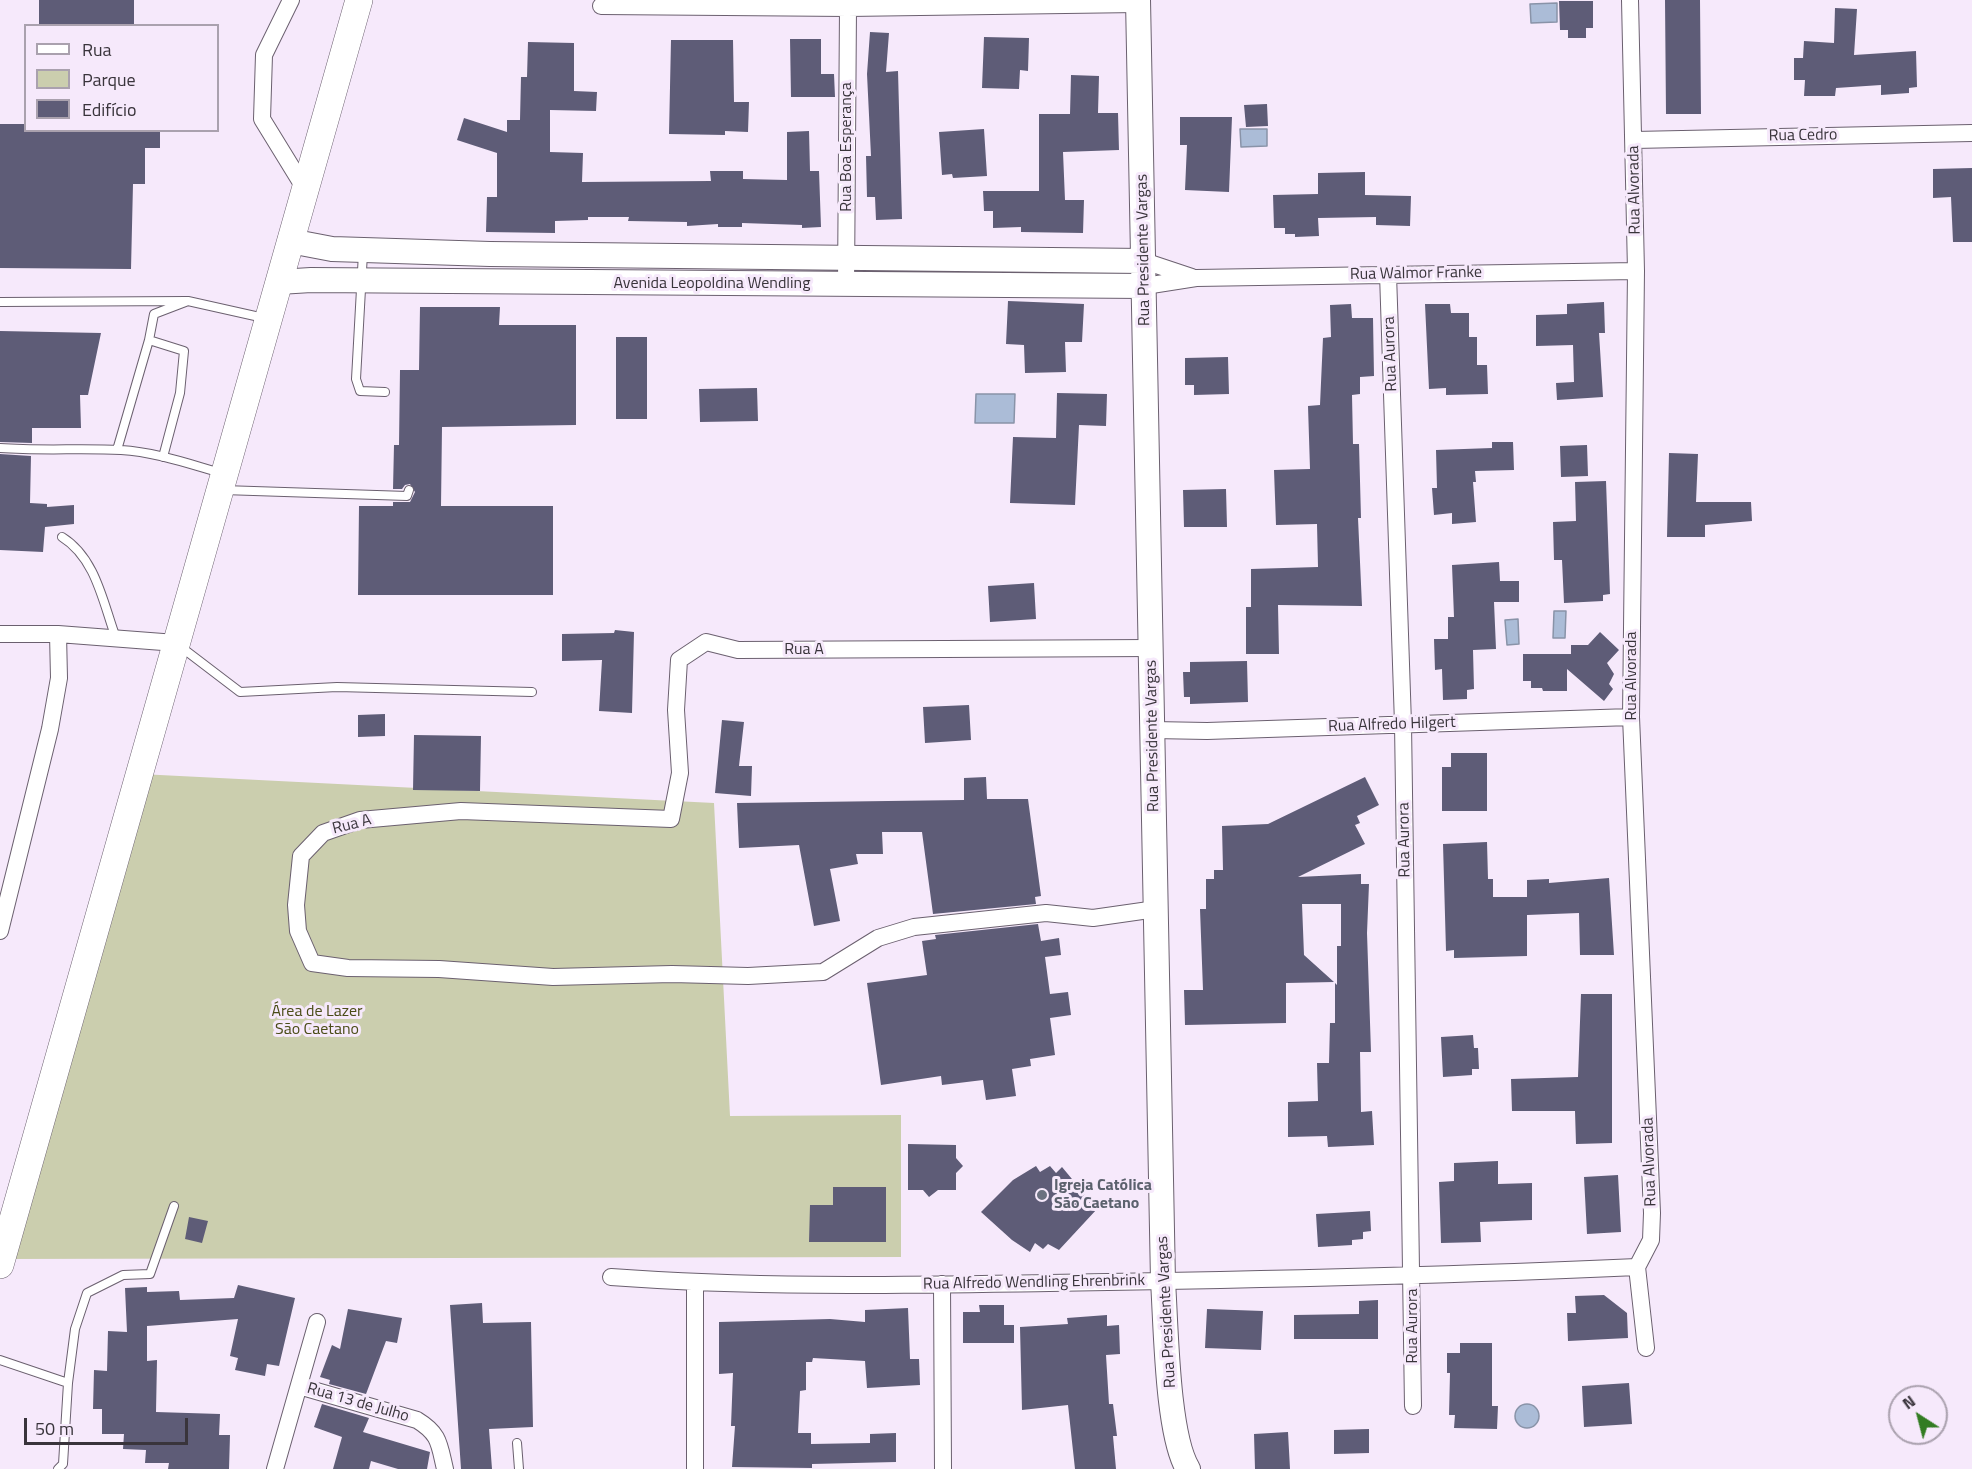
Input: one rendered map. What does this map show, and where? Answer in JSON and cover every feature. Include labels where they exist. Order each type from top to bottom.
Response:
[{"type":"main road","points":[[0,1265],[359,0]]},
{"type":"street","points":[[290,0],[264,55],[262,119],[305,189]]},
{"type":"street","name":"Rua Alvorada","points":[[1630,0],[1636,271],[1631,717],[1652,1214],[1651,1240],[1637,1267]]},
{"type":"street","points":[[601,6],[848,8],[1138,2]]},
{"type":"street","name":"Rua Presidente Vargas","points":[[1138,2],[1163,1281],[1174,1421],[1180,1457],[1188,1469]]},
{"type":"street","name":"Rua Boa Esperança","points":[[846,285],[848,8]]},
{"type":"street","name":"Rua Cedro","points":[[1634,140],[1972,133]]},
{"type":"street","name":"Avenida Leopoldina Wendling","points":[[290,241],[332,249],[363,250],[846,259],[1144,261]]},
{"type":"street","name":"Rua Walmor Franke","points":[[1144,261],[1196,278]]},
{"type":"street","name":"Rua Walmor Franke","points":[[1145,286],[1196,278],[1636,271]]},
{"type":"street","name":"Rua Aurora","points":[[1388,274],[1403,724],[1413,1277],[1413,1406]]},
{"type":"street","name":"Avenida Leopoldina Wendling","points":[[279,282],[1145,286]]},
{"type":"street","points":[[0,634],[58,634],[176,643]]},
{"type":"street","points":[[0,931],[50,729],[59,678],[58,634]]},
{"type":"street","name":"Rua A","points":[[1151,648],[738,650],[706,642],[679,660],[676,710],[680,772],[671,819],[461,811],[360,820],[322,833],[301,856],[296,905],[298,931],[312,963],[348,968],[439,969],[553,977],[672,974],[748,976],[823,972],[879,938],[914,927],[1046,913],[1093,918],[1156,909]]},
{"type":"street","name":"Rua Alfredo Hilgert","points":[[1153,730],[1207,731],[1631,717]]},
{"type":"street","points":[[1637,1267],[1646,1348]]},
{"type":"street","name":"Rua Alfredo Wendling Ehrenbrink","points":[[611,1278],[695,1284],[942,1284],[1413,1277],[1637,1267]]},
{"type":"street","points":[[695,1284],[695,1469]]},
{"type":"street","points":[[942,1284],[943,1469]]},
{"type":"street","points":[[275,1469],[317,1322]]},
{"type":"street","name":"Rua 13 de Julho","points":[[299,1386],[417,1420],[430,1428],[439,1440],[445,1469]]},
{"type":"lane","points":[[363,250],[356,379],[360,391],[385,392]]},
{"type":"lane","points":[[117,450],[149,340],[154,314],[188,301]]},
{"type":"lane","points":[[0,302],[188,301],[268,319]]},
{"type":"lane","points":[[149,340],[184,351],[180,393],[163,457]]},
{"type":"lane","points":[[0,448],[43,452],[117,450],[163,457],[222,482],[407,496],[409,490]]},
{"type":"lane","points":[[62,537],[71,543],[97,579],[116,639]]},
{"type":"lane","points":[[176,643],[240,692],[337,687],[532,692]]},
{"type":"lane","points":[[58,1469],[63,1464],[68,1383],[75,1329],[87,1293],[123,1275],[150,1274],[174,1206]]},
{"type":"lane","points":[[0,1360],[68,1383]]},
{"type":"lane","points":[[517,1443],[519,1469]]},
{"type":"green space","name":"Área de Lazer São Caetano","points":[[140,774],[714,803],[730,1116],[901,1115],[901,1257],[2,1259]]},
{"type":"water","points":[[1557,3],[1557,22],[1531,23],[1530,4]]},
{"type":"water","points":[[1240,129],[1267,129],[1267,146],[1241,147]]},
{"type":"water","points":[[976,394],[1015,394],[1014,423],[975,423]]},
{"type":"water","points":[[1554,611],[1566,611],[1565,638],[1553,638]]},
{"type":"water","points":[[1518,619],[1519,644],[1507,645],[1505,620]]},
{"type":"water","points":[[1527,1404],[1535,1408],[1539,1416],[1535,1424],[1527,1428],[1519,1424],[1515,1416],[1519,1408]]},
{"type":"building","points":[[39,0],[134,0],[134,24],[39,24]]},
{"type":"building","points":[[1665,0],[1700,0],[1701,114],[1666,114]]},
{"type":"building","points":[[1559,1],[1593,1],[1593,28],[1586,28],[1586,38],[1568,38],[1568,30],[1560,30]]},
{"type":"building","points":[[1835,8],[1857,9],[1854,55],[1916,51],[1917,87],[1909,88],[1909,93],[1881,95],[1881,85],[1836,88],[1835,96],[1804,96],[1805,80],[1794,80],[1794,58],[1803,58],[1804,41],[1834,43]]},
{"type":"building","points":[[870,32],[889,33],[886,72],[898,71],[902,219],[876,220],[875,197],[867,197],[866,156],[871,156],[867,74]]},
{"type":"building","points":[[984,37],[1029,38],[1028,71],[1020,70],[1019,89],[982,88]]},
{"type":"building","points":[[790,39],[821,39],[821,74],[834,74],[835,97],[791,97]]},
{"type":"building","points":[[671,40],[733,40],[734,102],[749,102],[748,132],[725,131],[725,135],[669,134]]},
{"type":"building","points":[[528,42],[574,43],[574,91],[597,92],[596,111],[550,110],[550,152],[583,153],[582,182],[711,181],[710,171],[743,171],[743,179],[787,180],[787,132],[809,131],[810,171],[819,171],[821,227],[802,228],[802,225],[742,223],[742,227],[718,227],[718,224],[687,226],[687,222],[628,221],[629,217],[588,217],[588,220],[555,221],[555,233],[486,232],[487,197],[497,197],[497,153],[457,140],[464,118],[507,132],[507,120],[520,120],[521,77],[527,77]]},
{"type":"building","points":[[1071,75],[1099,76],[1098,113],[1118,113],[1119,150],[1063,152],[1065,200],[1084,200],[1083,233],[1021,232],[1021,227],[993,228],[993,211],[984,211],[983,191],[1039,191],[1039,114],[1070,114]]},
{"type":"building","points":[[1267,104],[1268,126],[1246,127],[1244,105]]},
{"type":"building","points":[[1180,117],[1232,117],[1229,192],[1185,190],[1187,145],[1180,145]]},
{"type":"building","points":[[0,124],[24,124],[24,132],[160,132],[160,148],[145,148],[145,184],[133,184],[131,269],[0,268]]},
{"type":"building","points":[[984,129],[987,176],[953,178],[952,174],[942,175],[939,132]]},
{"type":"building","points":[[1972,168],[1972,242],[1953,242],[1951,197],[1933,198],[1933,169]]},
{"type":"building","points":[[1365,172],[1365,195],[1411,196],[1410,226],[1376,225],[1376,217],[1318,218],[1319,236],[1295,237],[1295,234],[1285,234],[1285,228],[1274,228],[1273,195],[1318,194],[1318,173]]},
{"type":"building","points":[[1008,301],[1084,304],[1082,342],[1065,342],[1066,372],[1025,373],[1024,345],[1006,344]]},
{"type":"building","points":[[1604,302],[1605,333],[1599,333],[1603,397],[1557,400],[1556,383],[1574,382],[1573,345],[1536,346],[1536,315],[1567,314],[1567,304]]},
{"type":"building","points":[[1351,304],[1352,318],[1373,318],[1374,376],[1360,377],[1360,394],[1352,395],[1353,444],[1359,444],[1361,518],[1358,518],[1362,606],[1278,605],[1279,654],[1246,654],[1246,607],[1251,607],[1251,569],[1318,567],[1317,524],[1276,525],[1274,470],[1310,469],[1308,406],[1320,405],[1323,338],[1331,337],[1330,305]]},
{"type":"building","points":[[1425,304],[1450,304],[1451,313],[1469,313],[1469,337],[1477,337],[1477,365],[1487,365],[1488,394],[1446,395],[1446,388],[1429,389]]},
{"type":"building","points":[[420,307],[500,307],[499,325],[576,325],[576,425],[442,427],[441,506],[553,506],[553,595],[358,595],[359,506],[393,506],[393,502],[410,502],[415,492],[410,484],[405,485],[402,489],[393,489],[394,445],[399,445],[400,370],[419,370]]},
{"type":"building","points":[[0,331],[101,333],[88,395],[80,395],[81,428],[32,428],[32,443],[0,442]]},
{"type":"building","points":[[616,337],[647,337],[647,419],[616,419]]},
{"type":"building","points":[[1228,357],[1229,394],[1194,395],[1194,385],[1185,385],[1185,358]]},
{"type":"building","points":[[757,388],[758,421],[700,422],[699,389]]},
{"type":"building","points":[[1057,393],[1107,394],[1106,426],[1079,425],[1075,505],[1010,503],[1013,437],[1056,438]]},
{"type":"building","points":[[1492,442],[1513,442],[1514,470],[1475,471],[1476,482],[1473,482],[1476,522],[1452,524],[1452,513],[1434,515],[1432,488],[1437,488],[1436,450],[1492,448]]},
{"type":"building","points":[[1587,445],[1588,476],[1561,477],[1560,446]]},
{"type":"building","points":[[1669,453],[1698,454],[1696,502],[1751,502],[1752,521],[1705,525],[1705,537],[1667,537]]},
{"type":"building","points":[[0,454],[31,456],[30,503],[47,504],[47,507],[74,505],[74,524],[45,527],[43,552],[0,550]]},
{"type":"building","points":[[1606,481],[1610,594],[1603,595],[1603,601],[1564,603],[1562,560],[1554,560],[1553,522],[1576,521],[1575,482]]},
{"type":"building","points":[[1226,489],[1227,527],[1184,527],[1183,490]]},
{"type":"building","points":[[1499,562],[1500,581],[1519,581],[1519,602],[1494,602],[1496,649],[1473,650],[1474,689],[1467,690],[1467,699],[1443,700],[1442,669],[1435,670],[1434,639],[1448,639],[1448,617],[1454,617],[1452,565]]},
{"type":"building","points":[[1034,583],[1036,619],[990,622],[988,586]]},
{"type":"building","points":[[615,630],[634,632],[632,713],[599,711],[602,660],[562,661],[562,634],[614,633]]},
{"type":"building","points":[[1600,632],[1619,650],[1607,663],[1614,674],[1609,684],[1613,689],[1604,701],[1567,669],[1567,691],[1543,691],[1542,688],[1531,688],[1531,681],[1523,681],[1523,654],[1571,654],[1571,645],[1588,645]]},
{"type":"building","points":[[1247,661],[1248,702],[1190,704],[1190,697],[1184,697],[1183,672],[1190,672],[1190,662]]},
{"type":"building","points":[[969,705],[971,740],[925,743],[923,707]]},
{"type":"building","points":[[385,714],[385,736],[358,737],[358,715]]},
{"type":"building","points":[[722,720],[744,722],[739,766],[752,766],[751,796],[715,793]]},
{"type":"building","points":[[414,735],[481,736],[480,791],[413,790]]},
{"type":"building","points":[[1451,753],[1487,753],[1487,811],[1442,811],[1442,767],[1451,767]]},
{"type":"building","points":[[986,777],[987,799],[1028,799],[1041,896],[1035,897],[1036,904],[933,914],[922,832],[882,832],[883,854],[856,854],[858,864],[830,869],[840,921],[814,926],[799,845],[739,848],[737,803],[964,800],[964,778]]},
{"type":"building","points":[[1365,777],[1379,805],[1357,816],[1360,823],[1355,825],[1365,844],[1298,877],[1361,874],[1361,884],[1369,884],[1367,933],[1371,1052],[1360,1052],[1361,1112],[1372,1111],[1374,1145],[1328,1147],[1327,1136],[1288,1137],[1288,1102],[1318,1101],[1317,1063],[1329,1063],[1330,1023],[1335,1023],[1337,946],[1341,946],[1341,904],[1302,904],[1304,955],[1334,982],[1286,983],[1286,1023],[1185,1025],[1184,990],[1203,990],[1200,909],[1206,909],[1206,879],[1214,879],[1214,870],[1223,870],[1222,826],[1268,824]]},
{"type":"building","points":[[1487,842],[1488,879],[1493,879],[1493,897],[1527,897],[1527,880],[1549,879],[1549,883],[1609,878],[1614,955],[1580,955],[1579,913],[1527,915],[1527,956],[1454,958],[1454,950],[1446,951],[1443,844]]},
{"type":"building","points":[[1038,924],[1041,941],[1059,938],[1061,955],[1045,957],[1050,994],[1068,992],[1071,1015],[1050,1018],[1055,1055],[1030,1059],[1031,1066],[1012,1069],[1016,1096],[986,1100],[983,1080],[942,1085],[941,1076],[881,1085],[867,983],[927,975],[922,941],[936,939],[935,935]]},
{"type":"building","points":[[1581,994],[1612,994],[1612,1143],[1576,1144],[1575,1111],[1512,1111],[1511,1079],[1578,1077]]},
{"type":"building","points":[[1473,1035],[1474,1048],[1478,1048],[1479,1069],[1472,1069],[1472,1075],[1443,1077],[1441,1037]]},
{"type":"building","points":[[908,1144],[956,1145],[956,1158],[963,1166],[956,1173],[956,1190],[938,1190],[929,1197],[923,1190],[908,1190]]},
{"type":"building","points":[[1498,1161],[1498,1184],[1532,1183],[1532,1220],[1480,1222],[1481,1242],[1441,1243],[1439,1182],[1454,1181],[1454,1163]]},
{"type":"building","name":"Igreja Católica São Caetano","points":[[1036,1166],[1040,1172],[1050,1166],[1056,1173],[1062,1167],[1097,1209],[1059,1250],[1048,1244],[1043,1249],[1035,1243],[1030,1252],[1012,1240],[981,1212],[1013,1180]]},
{"type":"building","points":[[1618,1175],[1621,1232],[1587,1234],[1584,1177]]},
{"type":"building","points":[[833,1187],[886,1187],[886,1242],[809,1242],[810,1205],[833,1205]]},
{"type":"building","points":[[1370,1211],[1371,1231],[1363,1232],[1363,1239],[1352,1240],[1352,1245],[1318,1247],[1316,1214]]},
{"type":"building","points":[[189,1217],[208,1221],[202,1243],[185,1239]]},
{"type":"building","points":[[238,1285],[295,1298],[279,1366],[267,1364],[265,1376],[235,1370],[238,1358],[230,1356],[238,1319],[147,1326],[147,1361],[157,1360],[156,1412],[220,1414],[219,1435],[230,1435],[229,1469],[168,1469],[169,1463],[145,1463],[146,1450],[123,1449],[124,1434],[102,1434],[102,1409],[93,1409],[94,1370],[107,1371],[108,1331],[127,1332],[125,1288],[147,1287],[147,1292],[179,1291],[180,1300],[234,1298]]},
{"type":"building","points":[[1604,1295],[1627,1313],[1628,1338],[1568,1341],[1567,1313],[1576,1313],[1575,1296]]},
{"type":"building","points":[[1378,1300],[1378,1339],[1294,1339],[1294,1315],[1359,1314],[1359,1301]]},
{"type":"building","points":[[482,1303],[483,1323],[531,1322],[533,1427],[489,1429],[492,1469],[461,1469],[450,1305]]},
{"type":"building","points":[[979,1305],[1004,1305],[1004,1325],[1014,1325],[1014,1343],[963,1343],[963,1312],[980,1312]]},
{"type":"building","points":[[908,1308],[910,1359],[919,1359],[920,1385],[867,1388],[865,1361],[813,1358],[812,1362],[806,1362],[806,1390],[800,1391],[798,1433],[811,1433],[811,1444],[870,1443],[870,1434],[896,1433],[896,1462],[812,1464],[812,1468],[732,1467],[735,1426],[731,1426],[733,1373],[719,1374],[719,1322],[830,1319],[865,1322],[865,1310]]},
{"type":"building","points":[[348,1309],[402,1318],[397,1343],[386,1341],[366,1394],[329,1384],[330,1380],[320,1377],[332,1345],[340,1349]]},
{"type":"building","points":[[1207,1309],[1263,1311],[1261,1350],[1205,1348]]},
{"type":"building","points":[[1107,1315],[1107,1326],[1119,1325],[1120,1354],[1106,1355],[1109,1404],[1113,1404],[1117,1436],[1113,1436],[1116,1469],[1075,1469],[1068,1405],[1022,1410],[1020,1327],[1068,1324],[1067,1318]]},
{"type":"building","points":[[1460,1343],[1492,1343],[1492,1406],[1498,1406],[1497,1429],[1454,1428],[1455,1415],[1449,1415],[1450,1373],[1447,1373],[1447,1353],[1460,1353]]},
{"type":"building","points":[[1629,1383],[1632,1424],[1584,1427],[1582,1386]]},
{"type":"building","points":[[322,1404],[369,1418],[363,1432],[430,1452],[427,1469],[398,1469],[371,1461],[369,1469],[333,1469],[342,1437],[314,1427]]},
{"type":"building","points":[[1369,1429],[1369,1453],[1334,1454],[1334,1430]]},
{"type":"building","points":[[1288,1432],[1290,1469],[1255,1469],[1254,1434]]},
{"type":"place","name":"Igreja Católica São Caetano","points":[[1042,1195]]}]
